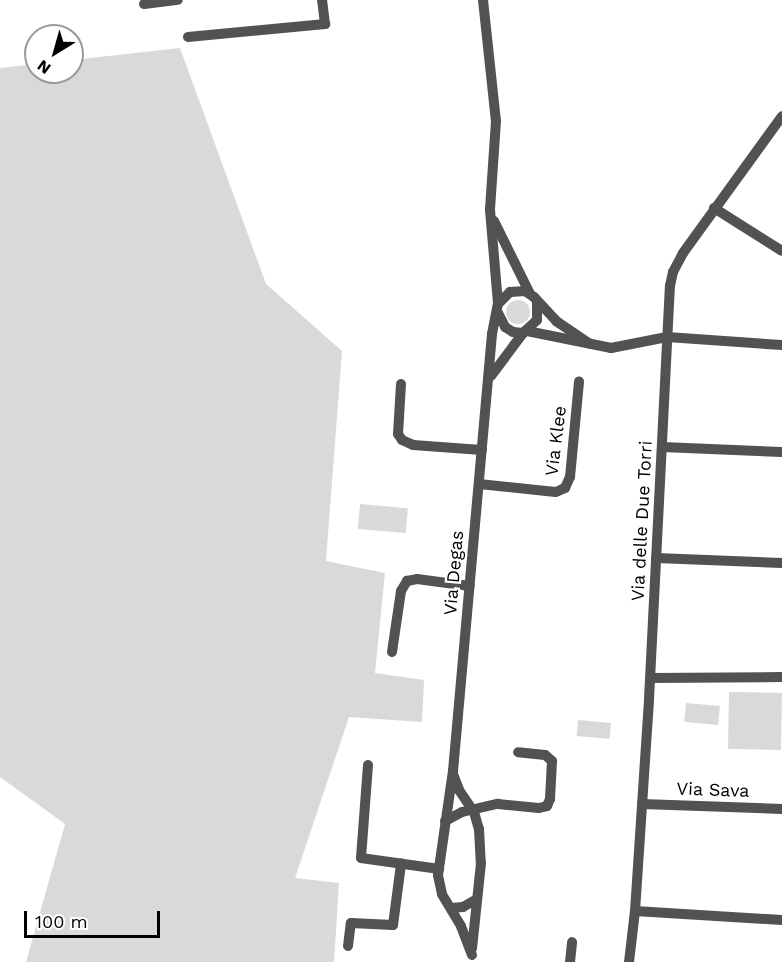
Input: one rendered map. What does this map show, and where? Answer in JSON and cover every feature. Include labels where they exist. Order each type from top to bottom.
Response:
[{"type":"street","points":[[144,4],[178,0]]},
{"type":"street","points":[[188,37],[325,24],[322,0]]},
{"type":"street","name":"Via Degas","points":[[473,958],[461,926],[441,890],[439,869],[444,820],[453,771],[491,337],[497,308],[490,210],[496,121],[483,0]]},
{"type":"street","name":"Via delle Due Torri","points":[[629,962],[635,911],[651,678],[667,337],[673,272],[714,208],[782,116]]},
{"type":"street","points":[[714,208],[782,251]]},
{"type":"street","points":[[490,210],[507,252],[533,297],[556,321],[589,343]]},
{"type":"street","points":[[533,297],[519,291],[510,292],[497,308],[505,327],[513,332],[621,348],[667,337],[782,345]]},
{"type":"street","points":[[489,379],[538,317],[533,297]]},
{"type":"street","name":"Via Klee","points":[[479,484],[558,492],[565,488],[570,477],[579,381]]},
{"type":"street","points":[[402,384],[398,434],[402,440],[410,444],[482,450]]},
{"type":"street","points":[[662,447],[782,452]]},
{"type":"street","points":[[656,558],[782,563]]},
{"type":"street","points":[[392,652],[401,591],[407,581],[417,579],[470,586]]},
{"type":"street","points":[[651,678],[782,677]]},
{"type":"street","points":[[444,820],[498,804],[539,808],[548,804],[552,761],[545,755],[518,752]]},
{"type":"street","points":[[368,765],[361,858],[439,869]]},
{"type":"street","name":"Via Degas","points":[[453,771],[457,786],[474,812],[481,849],[473,958]]},
{"type":"street","name":"Via Sava","points":[[642,804],[782,809]]},
{"type":"street","points":[[348,946],[351,923],[393,925],[401,864]]},
{"type":"street","points":[[451,908],[463,907],[477,899]]},
{"type":"street","points":[[635,911],[782,920]]},
{"type":"street","points":[[570,962],[572,942]]},
{"type":"shaded area","points":[[180,48],[266,284],[342,351],[326,561],[385,573],[375,673],[424,680],[422,722],[349,717],[295,878],[339,883],[334,962],[26,962],[65,824],[0,777],[0,68],[24,65],[24,84],[84,84],[84,59]]},
{"type":"shaded area","points":[[518,300],[523,301],[529,307],[529,317],[523,323],[518,324],[513,323],[507,317],[506,312],[507,307],[513,301]]},
{"type":"shaded area","points":[[360,504],[408,508],[406,533],[358,529]]},
{"type":"shaded area","points":[[729,692],[782,693],[781,750],[728,749]]},
{"type":"shaded area","points":[[686,703],[720,706],[718,725],[684,722]]},
{"type":"shaded area","points":[[578,720],[611,723],[609,739],[577,736]]}]
